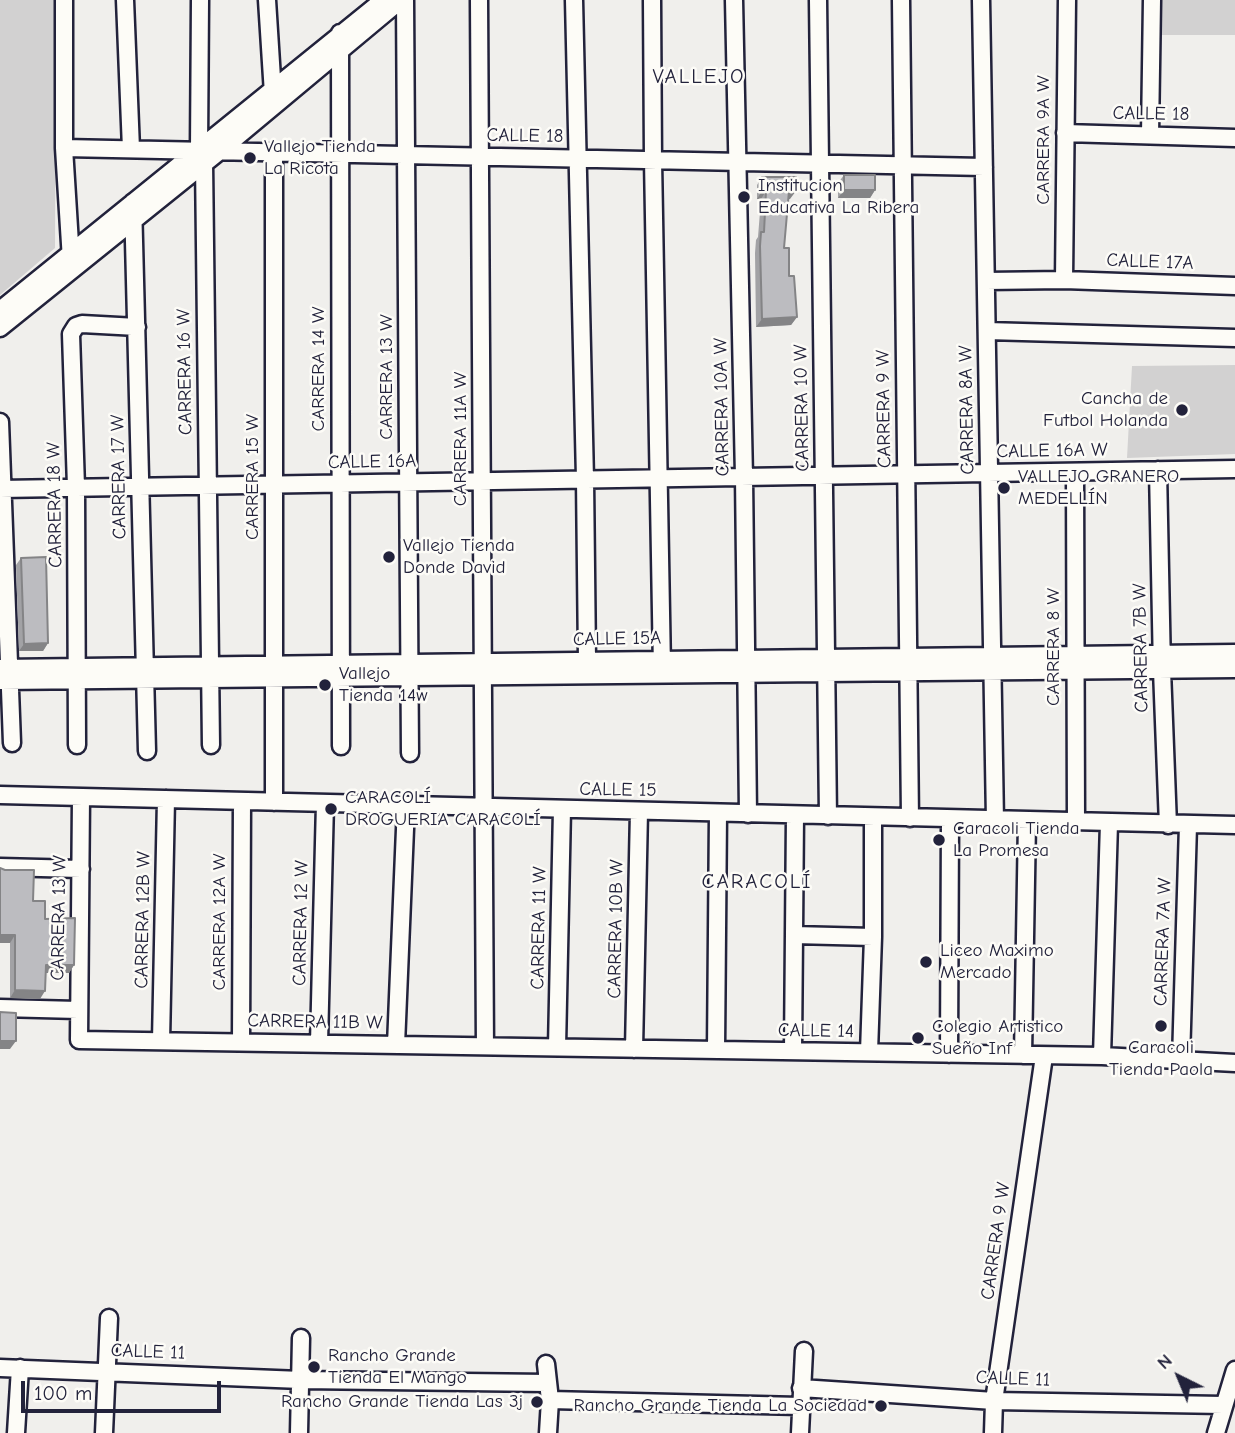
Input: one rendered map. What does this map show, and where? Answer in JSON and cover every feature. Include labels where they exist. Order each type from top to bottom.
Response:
[{"type":"street","points":[[64,0],[64,148],[71,261]]},
{"type":"street","points":[[125,0],[131,149]]},
{"type":"street","name":"CARRERA 16 W","points":[[200,0],[211,745]]},
{"type":"street","points":[[267,0],[274,96]]},
{"type":"street","points":[[0,328],[133,202],[201,156],[220,151],[340,33],[383,0]]},
{"type":"street","points":[[0,310],[133,219],[201,156],[274,96],[339,52],[403,0]]},
{"type":"street","name":"CARRERA 13 W","points":[[403,0],[410,753]]},
{"type":"street","name":"CARRERA 11A W","points":[[479,0],[485,1046]]},
{"type":"street","points":[[574,0],[587,660]]},
{"type":"street","points":[[652,0],[662,667]]},
{"type":"street","name":"CARRERA 10A W","points":[[734,0],[748,814]]},
{"type":"street","name":"CARRERA 10 W","points":[[818,0],[828,816]]},
{"type":"street","name":"CARRERA 9 W","points":[[901,0],[910,818]]},
{"type":"street","name":"CARRERA 8A W","points":[[981,0],[995,820]]},
{"type":"street","name":"CARRERA 9A W","points":[[1064,280],[1067,0]]},
{"type":"street","points":[[1150,135],[1153,0]]},
{"type":"street","name":"CARRERA 14 W","points":[[340,33],[341,746]]},
{"type":"street","name":"CALLE 18","points":[[1065,133],[1235,138]]},
{"type":"street","points":[[64,148],[131,149],[201,156]]},
{"type":"street","name":"CALLE 18","points":[[220,151],[984,167]]},
{"type":"street","name":"CARRERA 15 W","points":[[274,152],[274,802]]},
{"type":"street","name":"CARRERA 17 W","points":[[133,202],[147,751]]},
{"type":"street","name":"CALLE 17A","points":[[986,281],[1064,280],[1235,286]]},
{"type":"street","name":"CARRERA 18 W","points":[[77,745],[76,487],[71,334],[76,326],[82,324],[137,327]]},
{"type":"street","points":[[987,331],[1235,338]]},
{"type":"street","points":[[0,422],[4,674],[12,743]]},
{"type":"street","name":"CALLE 16A W","points":[[744,477],[1235,469]]},
{"type":"street","name":"CARRERA 7B W","points":[[1158,470],[1168,825]]},
{"type":"street","name":"CARRERA 8 W","points":[[1075,472],[1076,822]]},
{"type":"street","name":"CALLE 16A","points":[[2,489],[744,477]]},
{"type":"street","name":"CALLE 15A","points":[[1162,662],[1235,653]]},
{"type":"street","name":"CALLE 15A","points":[[570,668],[587,660],[662,667]]},
{"type":"street","name":"CALLE 15A","points":[[4,674],[1162,662],[1235,669]]},
{"type":"street","name":"CALLE 15","points":[[0,795],[1235,825]]},
{"type":"street","name":"CARRERA 13 W","points":[[79,1040],[81,797]]},
{"type":"street","name":"CARRERA 12B W","points":[[161,1041],[166,799]]},
{"type":"street","name":"CARRERA 12A W","points":[[240,1042],[242,801]]},
{"type":"street","name":"CARRERA 12 W","points":[[319,1044],[325,803]]},
{"type":"street","name":"CARRERA 11B W","points":[[79,1040],[396,1045],[406,806]]},
{"type":"street","name":"CARRERA 11 W","points":[[557,1047],[562,809]]},
{"type":"street","name":"CARRERA 10B W","points":[[634,1049],[639,811]]},
{"type":"street","points":[[716,1050],[718,813]]},
{"type":"street","points":[[793,1051],[795,815]]},
{"type":"street","points":[[869,1052],[873,817]]},
{"type":"street","points":[[950,819],[950,1054]]},
{"type":"street","points":[[1023,1055],[1027,821]]},
{"type":"street","points":[[1102,1056],[1109,823]]},
{"type":"street","name":"CARRERA 7A W","points":[[1181,1060],[1188,825]]},
{"type":"street","points":[[0,867],[81,869]]},
{"type":"street","points":[[794,934],[873,937]]},
{"type":"street","points":[[0,1008],[78,1010]]},
{"type":"street","name":"CALLE 14","points":[[396,1045],[1102,1056],[1235,1063]]},
{"type":"street","name":"CARRERA 9 W","points":[[993,1433],[993,1401],[1044,1056]]},
{"type":"street","points":[[103,1433],[109,1318]]},
{"type":"street","points":[[299,1433],[301,1338]]},
{"type":"street","points":[[800,1433],[804,1351]]},
{"type":"street","points":[[546,1364],[550,1400],[548,1433]]},
{"type":"street","name":"CALLE 11","points":[[0,1368],[301,1380],[547,1383]]},
{"type":"street","points":[[16,1433],[20,1368]]},
{"type":"street","points":[[1216,1433],[1235,1370]]},
{"type":"street","name":"CALLE 11","points":[[801,1388],[993,1401],[1223,1405]]},
{"type":"street","points":[[550,1400],[800,1406]]},
{"type":"shaded area","points":[[0,0],[56,0],[55,248],[0,295]]},
{"type":"shaded area","points":[[1159,0],[1235,0],[1235,35],[1157,35]]},
{"type":"shaded area","name":"Cancha de Futbol Holanda","points":[[1235,365],[1235,454],[1127,458],[1132,366]]},
{"type":"building","points":[[844,175],[875,175],[875,190],[844,190]]},
{"type":"building","points":[[762,177],[796,177],[796,191],[789,191],[784,248],[789,248],[789,276],[794,276],[797,317],[762,319],[760,246],[761,232],[764,232],[766,191],[762,191]]},
{"type":"building","points":[[46,557],[48,643],[24,644],[21,558]]},
{"type":"building","points":[[0,868],[34,870],[33,901],[45,901],[45,919],[75,918],[74,965],[46,965],[45,991],[15,990],[15,935],[0,935]]},
{"type":"building","points":[[0,1012],[16,1013],[16,1041],[0,1041]]},
{"type":"place","name":"Vallejo Tienda La Ricota","points":[[250,158]]},
{"type":"place","name":"Institucion Educativa La Ribera","points":[[744,197]]},
{"type":"place","name":"Cancha de Futbol Holanda","points":[[1182,410]]},
{"type":"place","name":"VALLEJO GRANERO MEDELLÍN","points":[[1004,488]]},
{"type":"place","name":"Vallejo Tienda Donde David","points":[[389,557]]},
{"type":"place","name":"Vallejo Tienda 14w","points":[[325,685]]},
{"type":"place","name":"CARACOLÍ DROGUERIA CARACOLÍ","points":[[331,809]]},
{"type":"place","name":"Caracoli Tienda La Promesa","points":[[939,840]]},
{"type":"place","name":"Liceo Maximo Mercado","points":[[926,962]]},
{"type":"place","name":"Caracoli Tienda Paola","points":[[1161,1026]]},
{"type":"place","name":"Colegio Artistico Sueño Inf","points":[[918,1038]]},
{"type":"place","name":"Rancho Grande Tienda El Mango","points":[[314,1367]]},
{"type":"place","name":"Rancho Grande Tienda Las 3j","points":[[537,1402]]},
{"type":"place","name":"Rancho Grande Tienda La Sociedad","points":[[881,1406]]},
{"type":"district","name":"VALLEJO","points":[[699,77]]},
{"type":"district","name":"CARACOLÍ","points":[[757,882]]}]
